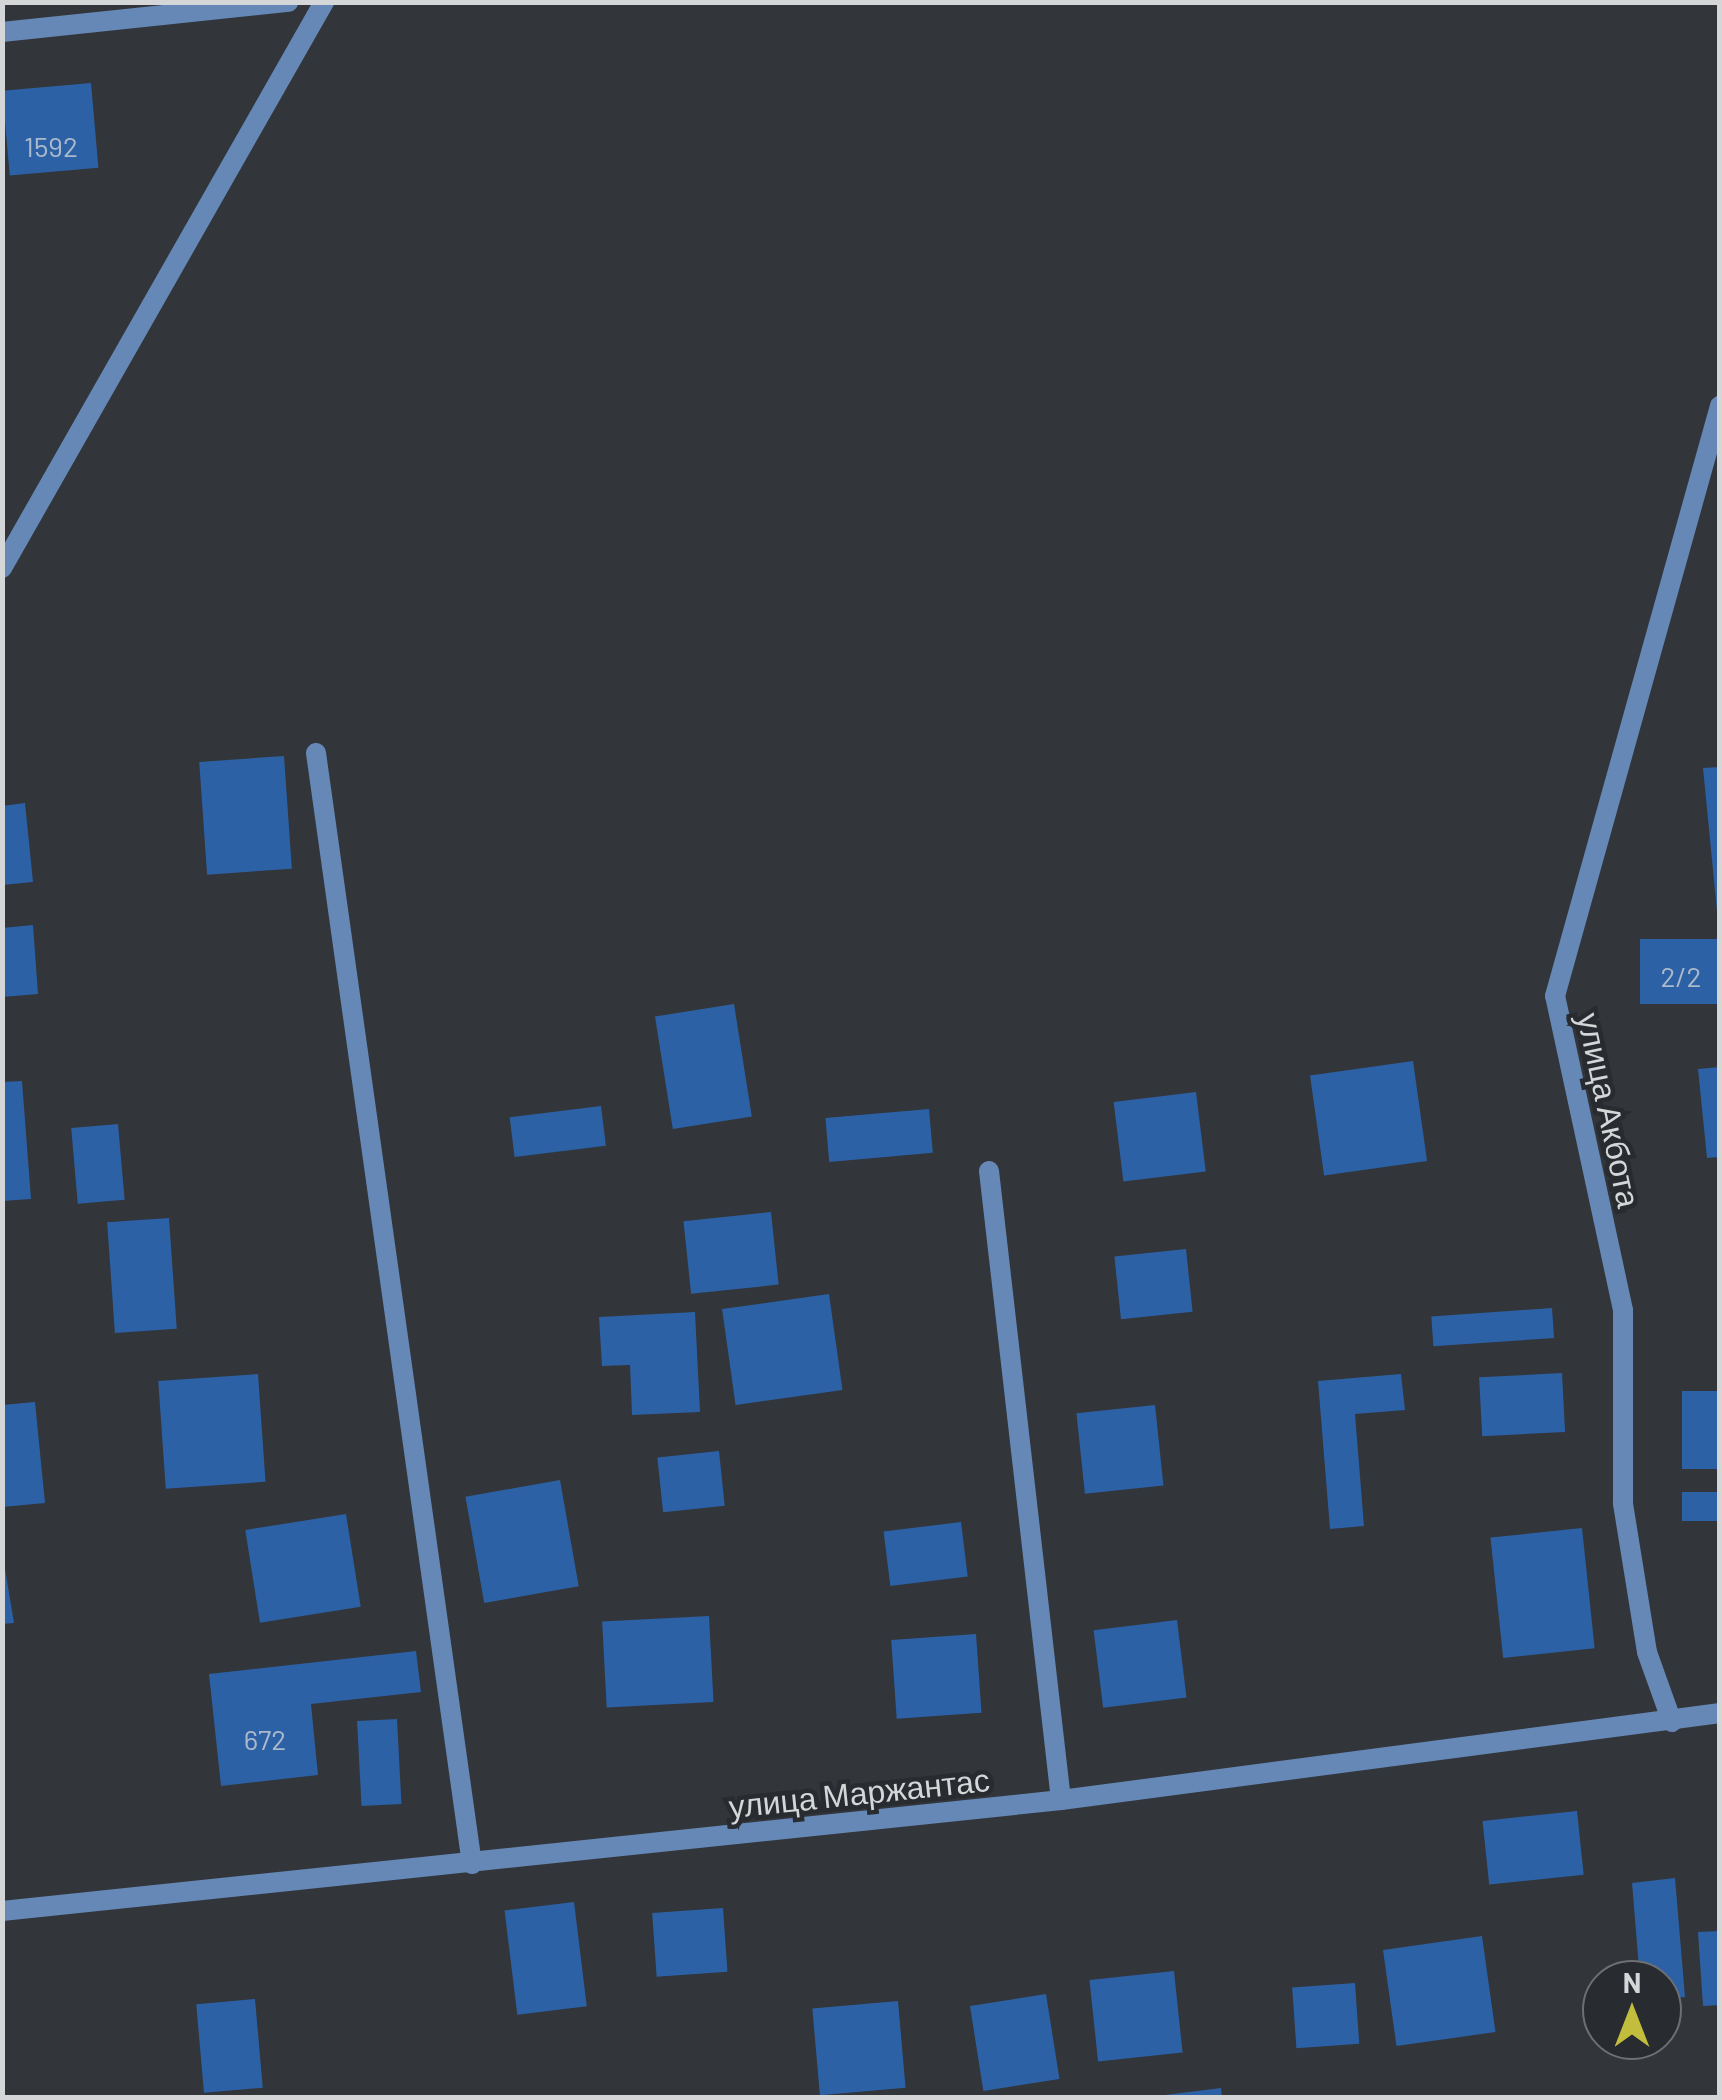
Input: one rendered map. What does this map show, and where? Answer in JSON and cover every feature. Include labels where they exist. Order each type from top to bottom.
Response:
[{"type":"street","points":[[2,32],[288,2]]},
{"type":"street","points":[[2,568],[324,2]]},
{"type":"street","name":"улица Акбота","points":[[1672,1722],[1647,1652],[1623,1503],[1623,1310],[1555,996],[1720,406]]},
{"type":"street","points":[[316,753],[472,1864]]},
{"type":"street","points":[[990,1171],[1061,1800]]},
{"type":"street","name":"улица Маржантас","points":[[2,1911],[1061,1800],[1672,1722],[1720,1712]]},
{"type":"building","points":[[91,83],[98,168],[10,175],[2,91]]},
{"type":"building","points":[[284,756],[292,869],[207,875],[199,762]]},
{"type":"building","points":[[1720,767],[1720,911],[1717,911],[1703,768]]},
{"type":"building","points":[[25,803],[33,882],[2,885],[2,806]]},
{"type":"building","points":[[33,925],[38,994],[2,997],[2,928]]},
{"type":"building","points":[[1640,939],[1720,939],[1720,1004],[1640,1004]]},
{"type":"building","points":[[734,1004],[752,1117],[673,1129],[655,1017]]},
{"type":"building","points":[[1413,1061],[1427,1161],[1324,1175],[1310,1075]]},
{"type":"building","points":[[1720,1067],[1720,1157],[1707,1158],[1698,1069]]},
{"type":"building","points":[[22,1081],[31,1199],[2,1201],[2,1082]]},
{"type":"building","points":[[1196,1092],[1206,1171],[1123,1182],[1114,1102]]},
{"type":"building","points":[[601,1106],[606,1146],[515,1157],[510,1117]]},
{"type":"building","points":[[929,1109],[933,1153],[829,1162],[825,1118]]},
{"type":"building","points":[[118,1124],[125,1200],[78,1204],[71,1128]]},
{"type":"building","points":[[771,1212],[779,1285],[691,1294],[683,1221]]},
{"type":"building","points":[[169,1218],[177,1329],[115,1333],[107,1222]]},
{"type":"building","points":[[1186,1249],[1193,1312],[1121,1319],[1114,1257]]},
{"type":"building","points":[[829,1294],[842,1390],[736,1405],[722,1309]]},
{"type":"building","points":[[1552,1308],[1554,1338],[1433,1346],[1431,1316]]},
{"type":"building","points":[[695,1312],[700,1412],[632,1415],[630,1365],[602,1366],[599,1317]]},
{"type":"building","points":[[1562,1373],[1565,1432],[1482,1436],[1479,1377]]},
{"type":"building","points":[[258,1374],[266,1482],[166,1489],[158,1381]]},
{"type":"building","points":[[1401,1374],[1405,1410],[1355,1414],[1364,1526],[1330,1529],[1318,1381]]},
{"type":"building","points":[[1682,1391],[1720,1391],[1720,1469],[1682,1469]]},
{"type":"building","points":[[35,1402],[45,1503],[2,1507],[2,1405]]},
{"type":"building","points":[[1155,1405],[1163,1486],[1085,1494],[1076,1413]]},
{"type":"building","points":[[719,1451],[725,1506],[663,1512],[657,1457]]},
{"type":"building","points":[[560,1480],[579,1586],[484,1603],[465,1497]]},
{"type":"building","points":[[1682,1492],[1720,1492],[1720,1521],[1682,1521]]},
{"type":"building","points":[[346,1514],[361,1607],[260,1623],[245,1530]]},
{"type":"building","points":[[961,1522],[968,1577],[890,1586],[884,1532]]},
{"type":"building","points":[[1582,1528],[1595,1648],[1503,1658],[1491,1538]]},
{"type":"building","points":[[2,1551],[14,1623],[2,1624]]},
{"type":"building","points":[[709,1616],[714,1702],[607,1707],[602,1622]]},
{"type":"building","points":[[1177,1620],[1187,1697],[1103,1708],[1094,1630]]},
{"type":"building","points":[[976,1634],[982,1713],[897,1719],[891,1640]]},
{"type":"building","points":[[416,1651],[421,1692],[311,1704],[318,1775],[221,1786],[209,1674]]},
{"type":"building","points":[[397,1719],[401,1804],[362,1806],[357,1721]]},
{"type":"building","points":[[1577,1811],[1584,1875],[1489,1885],[1483,1821]]},
{"type":"building","points":[[1675,1878],[1682,1960],[1638,1960],[1632,1883]]},
{"type":"building","points":[[574,1902],[587,2006],[517,2015],[505,1911]]},
{"type":"building","points":[[723,1908],[727,1972],[657,1977],[652,1913]]},
{"type":"building","points":[[1720,1931],[1720,2005],[1703,2006],[1698,1932]]},
{"type":"building","points":[[1482,1936],[1495,2032],[1396,2046],[1383,1950]]},
{"type":"building","points":[[1174,1971],[1183,2053],[1098,2061],[1089,1980]]},
{"type":"building","points":[[1355,1983],[1359,2044],[1296,2048],[1292,1987]]},
{"type":"building","points":[[1046,1994],[1059,2079],[983,2091],[970,2006]]},
{"type":"building","points":[[255,1999],[263,2088],[204,2093],[196,2004]]},
{"type":"building","points":[[898,2001],[906,2088],[820,2095],[812,2008]]},
{"type":"building","points":[[1221,2088],[1222,2098],[1165,2098],[1165,2095]]}]
